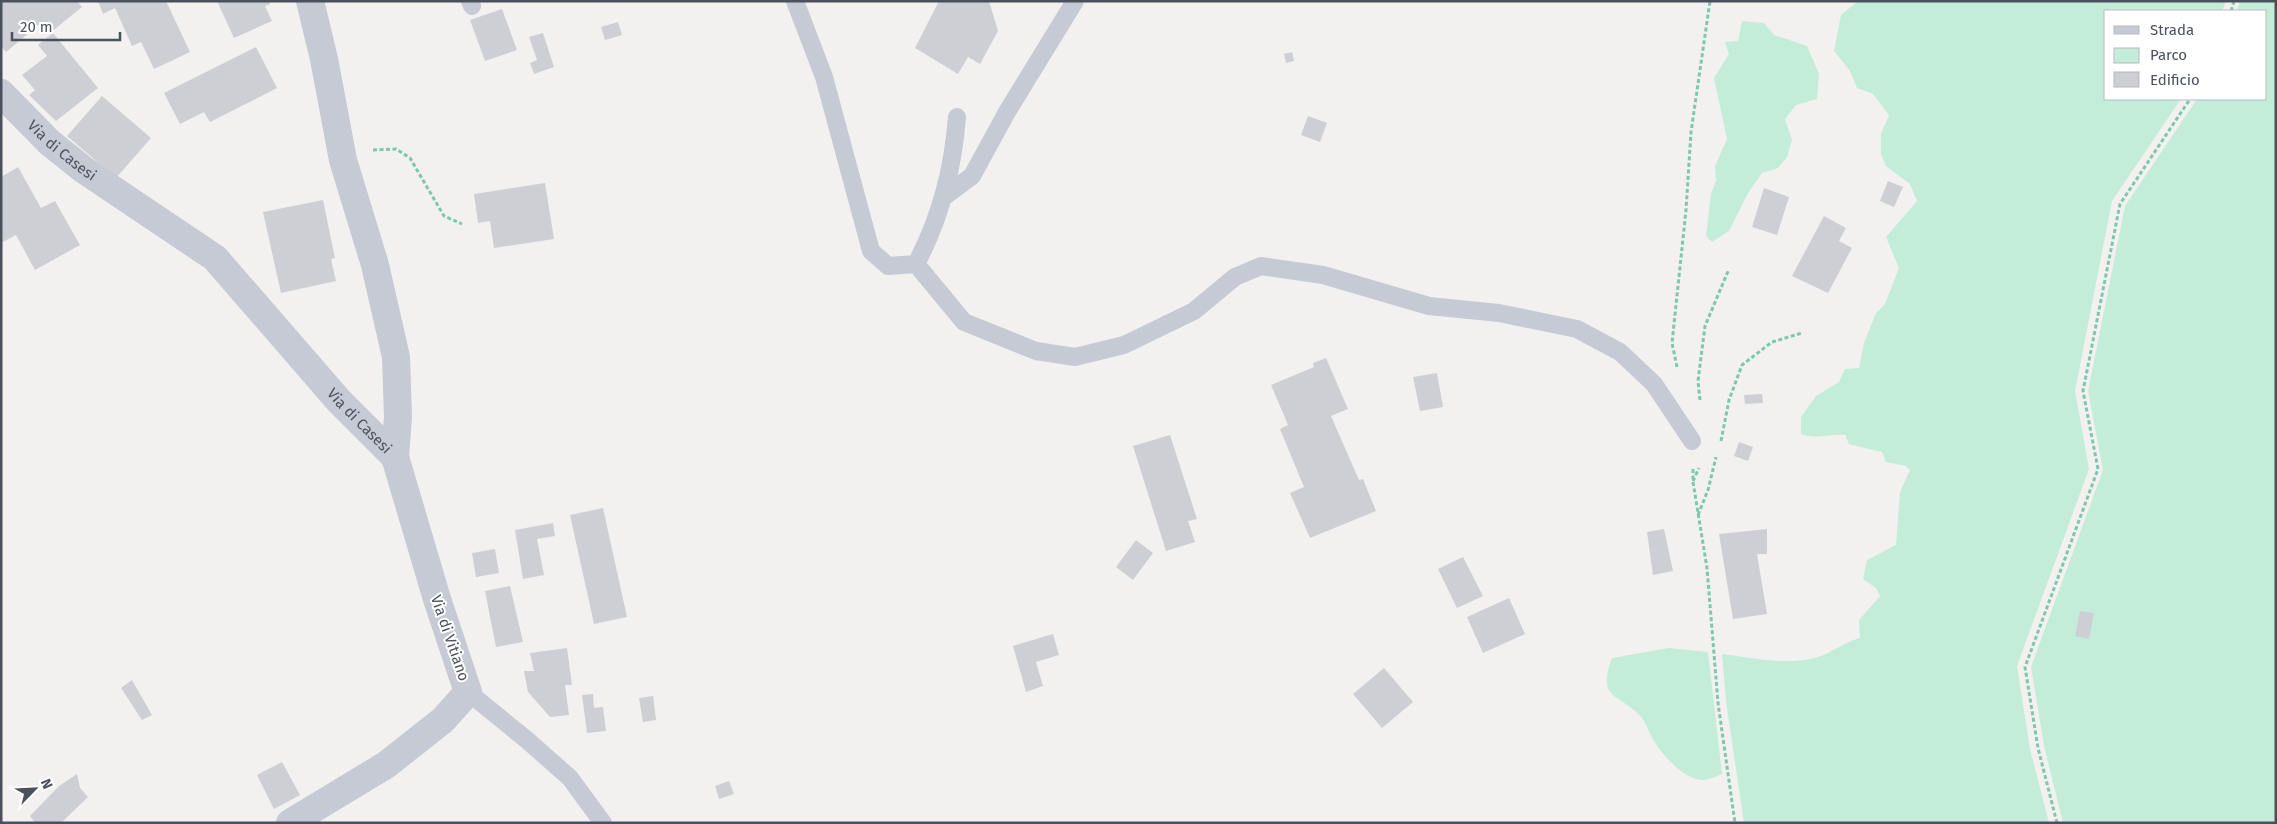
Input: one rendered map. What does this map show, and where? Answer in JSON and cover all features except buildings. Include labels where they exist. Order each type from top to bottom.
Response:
[{"type":"street","name":"Via di Casesi","points":[[310,1],[324,59],[343,160],[376,265],[396,357],[398,416],[395,457]]},
{"type":"street","name":"Via di Casesi","points":[[1,93],[49,142],[84,170],[215,258],[339,400],[395,457]]},
{"type":"street","name":"Via di Vitiano","points":[[290,823],[386,765],[443,720],[468,692],[437,598],[395,457]]},
{"type":"lane","points":[[795,1],[824,77],[871,251],[888,266],[916,264]]},
{"type":"lane","points":[[945,196],[972,176],[1007,112],[1075,1]]},
{"type":"lane","points":[[916,264],[931,236],[945,196],[957,117]]},
{"type":"lane","points":[[916,264],[964,322],[1036,351],[1075,357],[1124,345],[1194,311],[1235,277],[1260,266],[1324,275],[1430,306],[1499,313],[1577,329],[1620,352],[1654,384],[1692,442]]},
{"type":"lane","points":[[468,692],[570,778],[603,823]]},
{"type":"path","points":[[2057,823],[2038,748],[2025,667],[2098,470],[2083,391],[2120,204],[2189,100]]},
{"type":"path","points":[[343,160],[368,150],[396,149],[410,158],[444,216],[462,224]]},
{"type":"path","points":[[1700,409],[1698,381],[1705,326],[1729,269]]},
{"type":"path","points":[[1719,446],[1729,400],[1742,364],[1772,342],[1802,333]]},
{"type":"path","points":[[1698,516],[1708,490],[1717,455]]},
{"type":"path","points":[[1693,482],[1702,460]]},
{"type":"green space","points":[[1858,1],[2226,1],[2222,10],[2104,10],[2104,100],[2180,100],[2112,201],[2075,391],[2089,469],[2017,666],[2030,749],[2049,823],[1744,823],[1726,701],[1722,654],[1782,661],[1806,660],[1823,655],[1860,638],[1859,620],[1880,596],[1876,588],[1863,579],[1867,560],[1896,545],[1900,492],[1910,470],[1906,466],[1886,462],[1882,452],[1849,444],[1845,435],[1807,436],[1801,434],[1801,417],[1816,396],[1839,382],[1845,369],[1859,368],[1864,343],[1876,313],[1885,304],[1899,268],[1886,237],[1917,201],[1910,184],[1886,166],[1881,154],[1881,134],[1889,115],[1873,94],[1857,88],[1850,71],[1834,51],[1841,15]]},
{"type":"green space","points":[[2240,1],[2276,1],[2276,823],[2063,823],[2044,746],[2031,667],[2103,470],[2088,391],[2125,206],[2196,100],[2267,100],[2267,10],[2237,10]]},
{"type":"green space","points":[[1742,21],[1764,23],[1774,35],[1807,46],[1819,74],[1817,99],[1796,105],[1785,119],[1792,140],[1787,157],[1778,168],[1762,173],[1748,193],[1729,231],[1712,242],[1706,236],[1711,194],[1716,181],[1715,166],[1727,139],[1714,78],[1729,54],[1725,42],[1738,41]]},
{"type":"green space","points":[[1669,648],[1708,652],[1722,774],[1704,780],[1682,772],[1658,747],[1642,718],[1613,695],[1609,689],[1607,682],[1612,658]]}]
